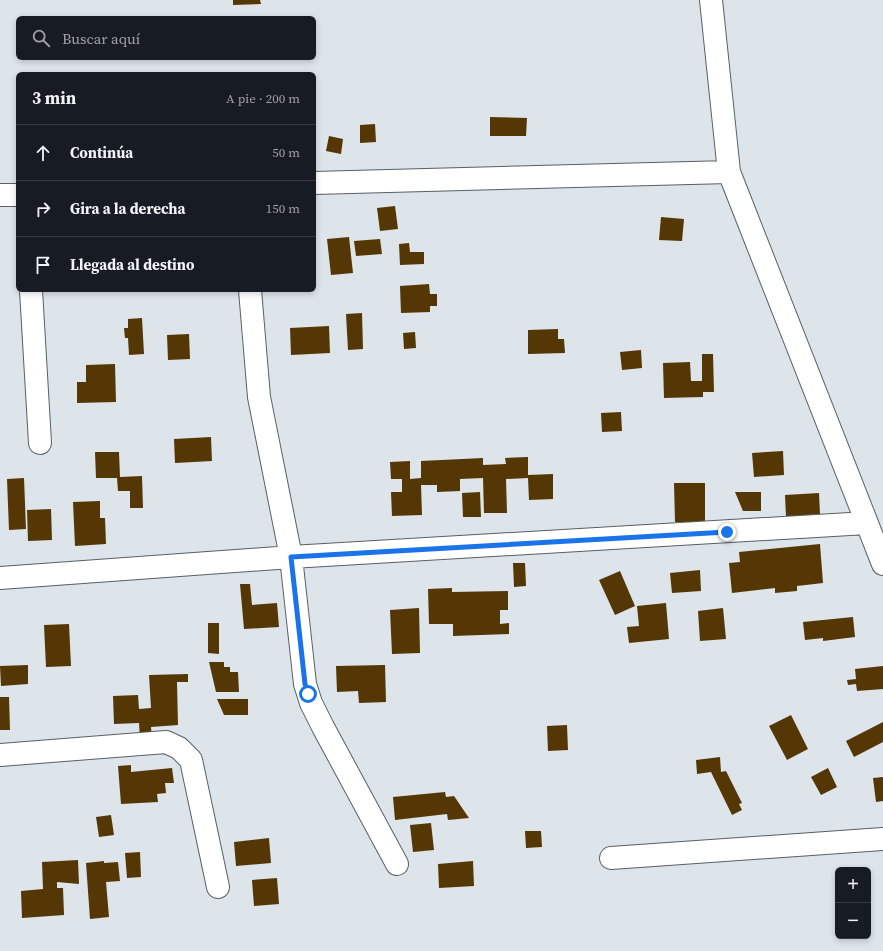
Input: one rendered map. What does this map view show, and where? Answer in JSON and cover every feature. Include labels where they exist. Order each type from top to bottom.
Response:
[{"type":"street","points":[[711,0],[729,172],[883,564]]},
{"type":"street","points":[[316,183],[729,172]]},
{"type":"street","points":[[0,195],[16,195]]},
{"type":"street","points":[[31,292],[40,443]]},
{"type":"street","points":[[250,292],[259,398],[291,557],[305,684],[311,703],[397,864]]},
{"type":"street","points":[[0,578],[291,557],[867,523]]},
{"type":"street","points":[[0,755],[166,742],[179,748],[191,760],[218,887]]},
{"type":"street","points":[[611,858],[883,839]]},
{"type":"building","points":[[233,0],[260,0],[261,4],[233,5]]},
{"type":"building","points":[[490,117],[527,118],[526,136],[490,136]]},
{"type":"building","points":[[375,124],[376,142],[360,143],[360,125]]},
{"type":"building","points":[[329,136],[343,139],[341,154],[326,151]]},
{"type":"building","points":[[395,206],[398,229],[380,231],[377,208]]},
{"type":"building","points":[[661,217],[684,219],[682,241],[659,240]]},
{"type":"building","points":[[349,237],[353,273],[331,275],[327,239]]},
{"type":"building","points":[[380,239],[382,254],[356,256],[354,241]]},
{"type":"building","points":[[409,243],[410,252],[424,252],[424,264],[400,265],[399,244]]},
{"type":"building","points":[[429,284],[430,294],[437,294],[437,306],[430,306],[430,312],[401,313],[400,286]]},
{"type":"building","points":[[362,313],[363,349],[348,350],[346,314]]},
{"type":"building","points":[[142,318],[144,354],[129,355],[128,338],[125,338],[124,328],[128,328],[128,319]]},
{"type":"building","points":[[329,326],[330,353],[291,355],[290,328]]},
{"type":"building","points":[[558,329],[558,339],[564,339],[565,353],[528,354],[528,330]]},
{"type":"building","points":[[415,332],[416,348],[404,349],[403,333]]},
{"type":"building","points":[[189,334],[190,359],[168,360],[167,335]]},
{"type":"building","points":[[641,350],[642,368],[622,370],[620,352]]},
{"type":"building","points":[[702,354],[713,354],[714,392],[703,392],[703,397],[664,398],[663,363],[690,362],[691,381],[702,381]]},
{"type":"building","points":[[115,364],[116,402],[77,403],[77,382],[86,382],[86,365]]},
{"type":"building","points":[[621,412],[622,431],[602,432],[601,413]]},
{"type":"building","points":[[211,437],[212,461],[175,463],[174,439]]},
{"type":"building","points":[[783,451],[784,475],[754,477],[752,453]]},
{"type":"building","points":[[95,452],[119,452],[120,477],[142,476],[143,508],[130,508],[130,491],[118,491],[117,478],[96,478]]},
{"type":"building","points":[[528,457],[528,475],[553,474],[553,499],[529,500],[528,478],[506,479],[507,513],[484,513],[483,478],[460,479],[460,491],[437,492],[437,485],[421,485],[422,515],[392,516],[391,492],[402,492],[402,479],[391,479],[390,462],[410,461],[410,479],[421,478],[421,461],[483,458],[483,465],[506,464],[505,458]]},
{"type":"building","points":[[24,478],[26,529],[9,530],[7,479]]},
{"type":"building","points":[[674,483],[705,483],[705,522],[675,522]]},
{"type":"building","points":[[480,492],[481,517],[463,517],[462,493]]},
{"type":"building","points":[[735,492],[761,492],[761,511],[743,511]]},
{"type":"building","points":[[819,493],[820,514],[786,517],[785,495]]},
{"type":"building","points":[[100,501],[100,518],[105,518],[106,544],[75,546],[73,502]]},
{"type":"building","points":[[51,509],[52,540],[28,541],[27,510]]},
{"type":"building","points":[[820,544],[823,583],[797,586],[797,591],[775,593],[775,588],[732,593],[729,563],[740,562],[739,552]]},
{"type":"building","points":[[513,563],[525,563],[526,586],[514,587]]},
{"type":"building","points":[[700,570],[701,591],[672,593],[670,573]]},
{"type":"building","points":[[620,571],[635,606],[615,615],[599,580]]},
{"type":"building","points":[[240,584],[250,584],[252,605],[277,603],[279,627],[244,629]]},
{"type":"building","points":[[452,588],[452,592],[508,591],[508,610],[500,610],[500,624],[509,623],[509,634],[453,636],[453,624],[429,624],[428,589]]},
{"type":"building","points":[[666,603],[669,639],[629,643],[627,627],[639,626],[637,606]]},
{"type":"building","points":[[419,608],[420,653],[392,654],[390,610]]},
{"type":"building","points":[[723,608],[726,639],[700,641],[698,611]]},
{"type":"building","points":[[853,617],[855,637],[823,641],[823,638],[805,640],[803,622]]},
{"type":"building","points":[[208,623],[219,623],[219,654],[208,653]]},
{"type":"building","points":[[69,624],[71,666],[46,667],[44,625]]},
{"type":"building","points":[[209,662],[224,662],[224,667],[230,667],[230,672],[238,672],[239,692],[216,692]]},
{"type":"building","points":[[28,665],[28,684],[1,686],[0,666]]},
{"type":"building","points":[[385,665],[386,702],[359,703],[358,691],[337,692],[336,666]]},
{"type":"building","points":[[883,666],[883,689],[857,691],[856,684],[848,685],[847,680],[856,679],[855,669]]},
{"type":"building","points":[[188,674],[188,682],[177,682],[178,725],[151,727],[152,740],[140,740],[139,723],[114,724],[113,696],[138,695],[139,709],[151,708],[149,675]]},
{"type":"building","points":[[0,697],[9,697],[10,730],[0,730]]},
{"type":"building","points":[[217,699],[248,699],[248,715],[224,715]]},
{"type":"building","points":[[791,715],[808,749],[787,760],[769,726]]},
{"type":"building","points":[[883,722],[883,742],[854,757],[846,741]]},
{"type":"building","points":[[567,725],[568,750],[548,751],[547,726]]},
{"type":"building","points":[[720,757],[721,772],[726,771],[742,803],[739,804],[742,810],[732,815],[711,772],[697,774],[696,760]]},
{"type":"building","points":[[131,765],[131,772],[172,768],[174,783],[165,783],[166,793],[157,794],[158,802],[121,804],[118,766]]},
{"type":"building","points":[[828,768],[837,787],[821,795],[811,777]]},
{"type":"building","points":[[883,777],[883,801],[876,802],[873,778]]},
{"type":"building","points":[[445,792],[446,797],[454,796],[469,818],[448,820],[447,814],[395,820],[393,797]]},
{"type":"building","points":[[111,815],[114,835],[99,837],[96,817]]},
{"type":"building","points":[[431,823],[434,850],[413,852],[410,825]]},
{"type":"building","points":[[525,831],[541,831],[542,847],[526,848]]},
{"type":"building","points":[[269,838],[271,863],[236,866],[234,842]]},
{"type":"building","points":[[140,852],[141,877],[127,878],[125,853]]},
{"type":"building","points":[[78,860],[79,884],[57,882],[57,888],[63,888],[64,915],[22,918],[21,891],[43,889],[42,862]]},
{"type":"building","points":[[104,861],[104,863],[118,862],[120,881],[106,882],[109,917],[90,919],[86,863]]},
{"type":"building","points":[[473,861],[474,886],[439,888],[438,864]]},
{"type":"building","points":[[277,878],[279,904],[254,906],[252,880]]},
{"type":"route","points":[[308,694],[305,684],[291,557],[727,532]]}]
